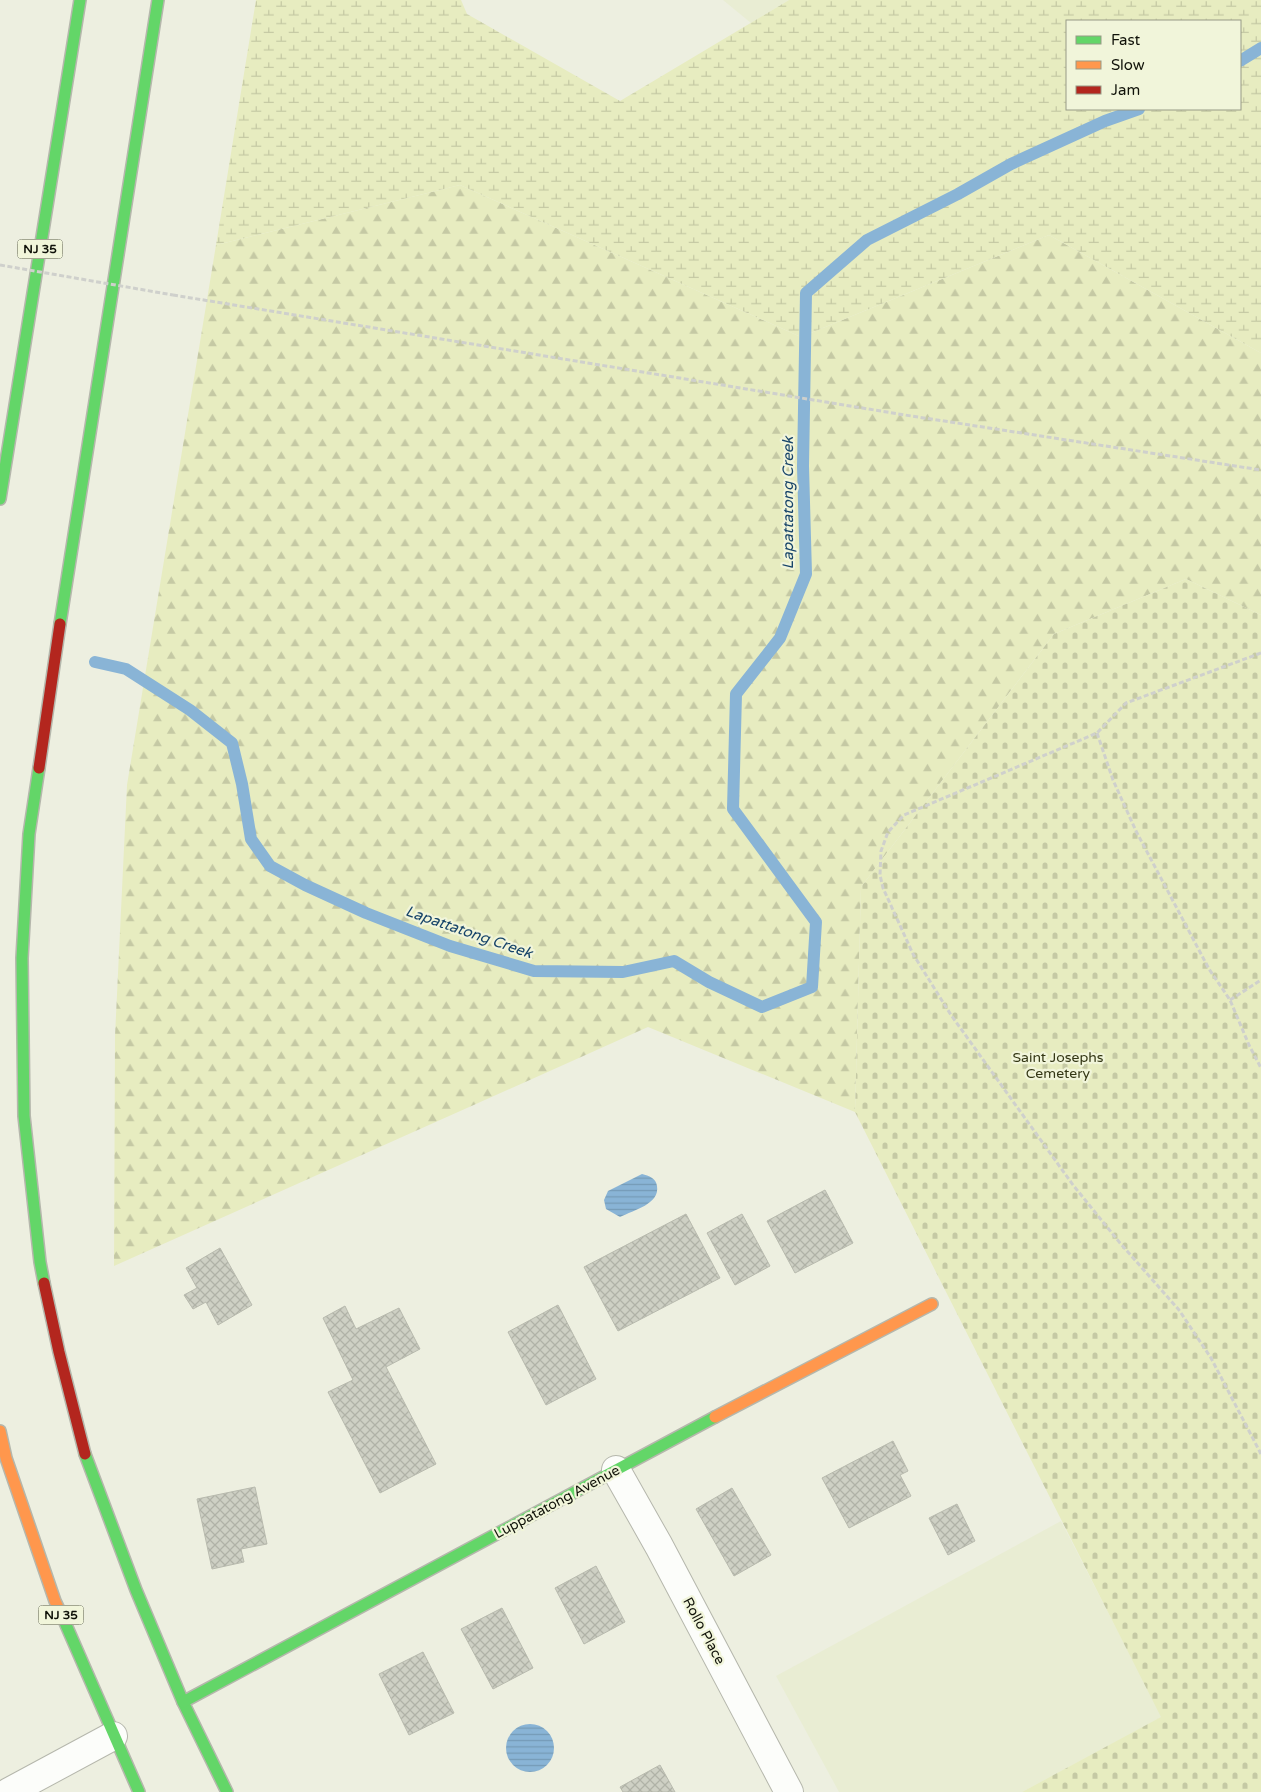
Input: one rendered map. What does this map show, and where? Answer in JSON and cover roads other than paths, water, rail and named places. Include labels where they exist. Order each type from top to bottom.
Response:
[{"type":"main road","name":"NJ 35","points":[[0,499],[80,0]]},
{"type":"main road","points":[[158,0],[29,834],[22,958],[24,1116],[40,1262],[59,1352],[84,1450],[136,1590],[183,1702],[226,1792]]},
{"type":"main road","name":"Luppatatong Avenue","points":[[183,1702],[793,1375],[932,1304]]},
{"type":"main road","name":"NJ 35","points":[[0,1431],[6,1458],[55,1601],[139,1792]]},
{"type":"street","name":"Rollo Place","points":[[616,1470],[659,1546],[789,1792]]},
{"type":"street","points":[[8,1792],[113,1736]]},
{"type":"water","points":[[642,1174],[652,1178],[657,1186],[657,1192],[650,1202],[620,1217],[606,1209],[604,1200],[608,1191]]},
{"type":"water","points":[[525,1724],[535,1724],[547,1731],[554,1743],[554,1753],[547,1765],[535,1772],[525,1772],[517,1768],[510,1761],[506,1753],[506,1743],[510,1735],[517,1728]]},
{"type":"waterway","name":"Lapattatong Creek","points":[[1241,60],[1261,48]]},
{"type":"waterway","name":"Lapattatong Creek","points":[[95,662],[126,669],[190,710],[232,743],[242,784],[251,839],[270,866],[305,885],[366,913],[450,946],[534,971],[623,972],[674,961],[709,982],[762,1007],[812,987],[816,922],[733,809],[736,694],[780,638],[806,574],[803,466],[806,293],[867,240],[958,194],[1011,164],[1105,121],[1136,110]]},
{"type":"park label","name":"Saint Josephs Cemetery","points":[[1058,1066]]}]
